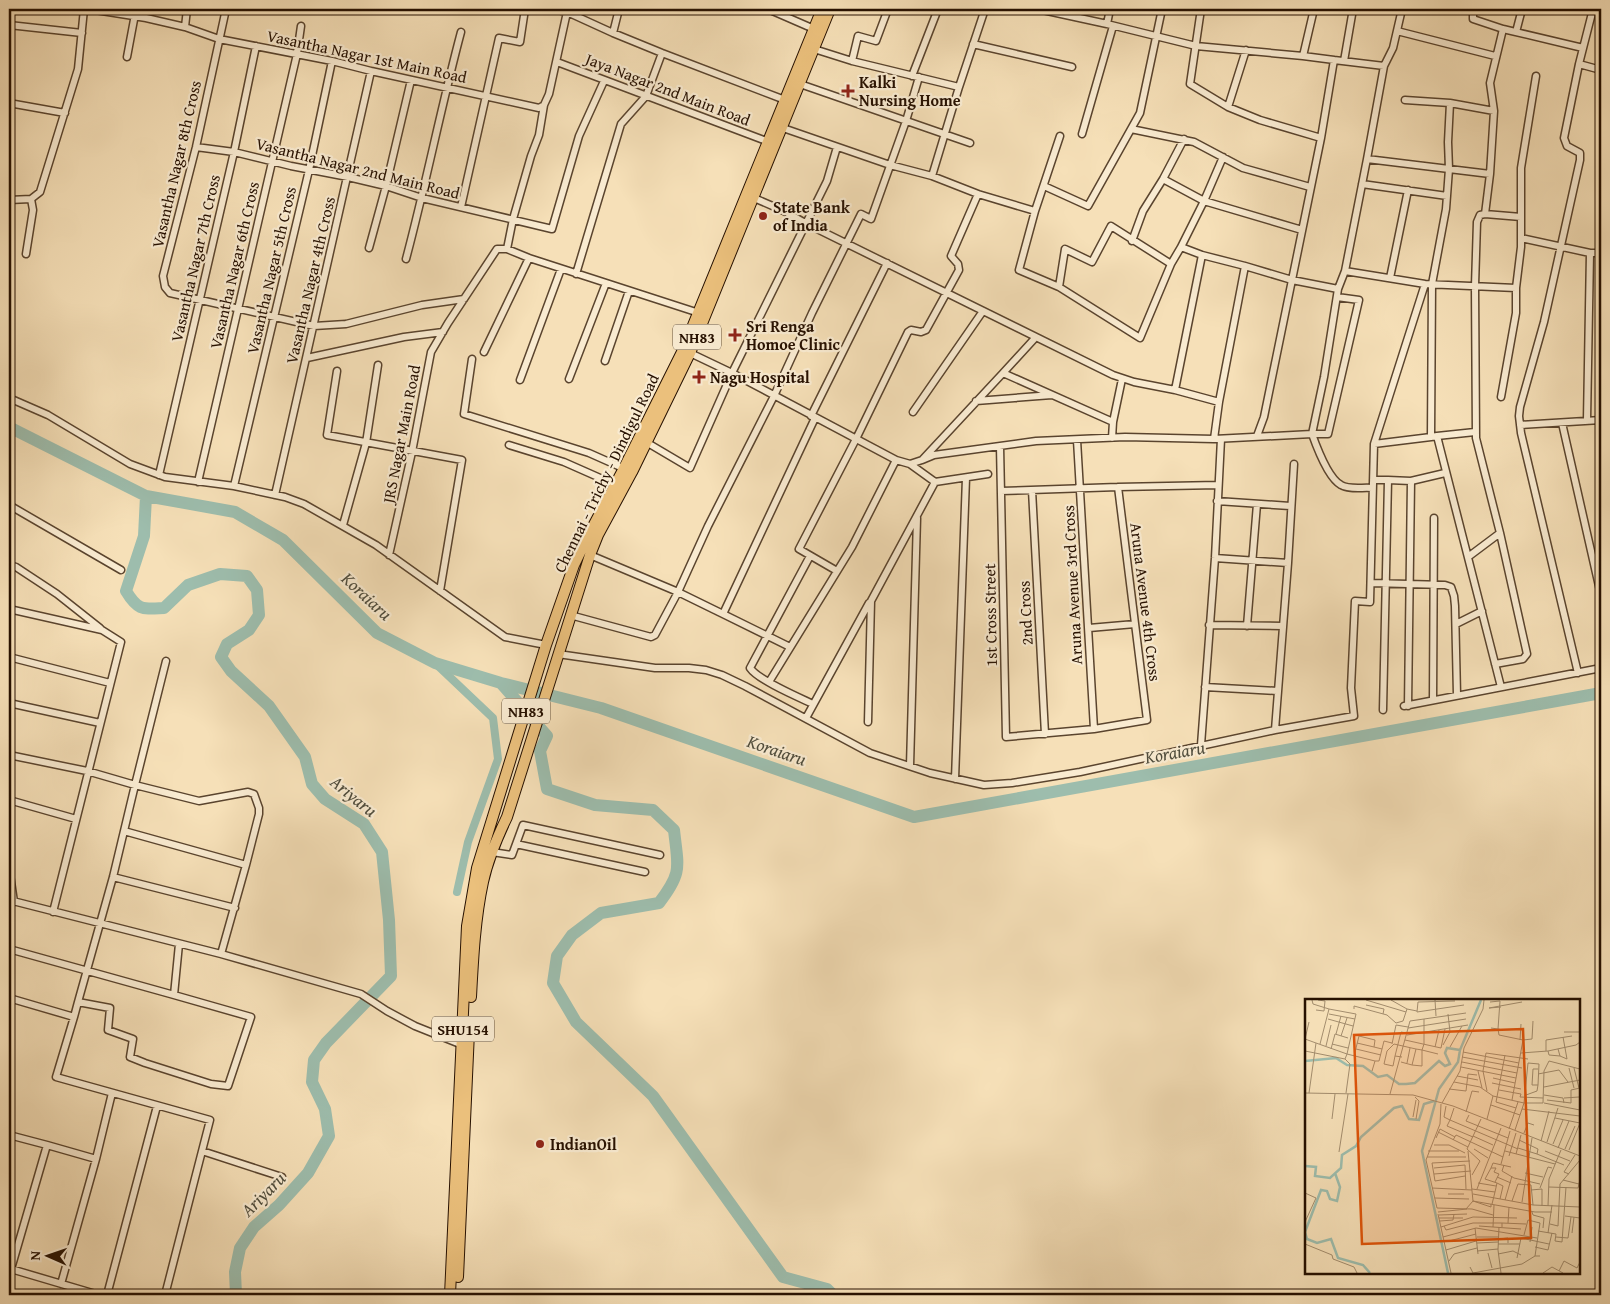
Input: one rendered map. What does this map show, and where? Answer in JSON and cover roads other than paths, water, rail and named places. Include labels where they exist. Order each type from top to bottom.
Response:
[{"type":"highway","name":"Chennai - Trichy - Dindigul Road","points":[[457,1295],[468,919],[477,868],[545,649],[574,565],[616,485],[646,442],[687,352],[754,198],[785,100],[822,9]]},
{"type":"highway","name":"Chennai - Trichy - Dindigul Road","points":[[450,1295],[465,1046],[474,943],[483,882],[492,852],[507,817],[590,555],[628,470],[687,352],[699,313],[772,143],[783,128],[830,9]]},
{"type":"street","points":[[9,200],[31,199],[40,192],[78,68],[84,9]]},
{"type":"street","name":"Vasantha Nagar 1st Main Road","points":[[89,9],[136,12],[219,38],[332,61],[539,108],[544,105]]},
{"type":"street","points":[[185,26],[187,9]]},
{"type":"street","name":"Vasantha Nagar 8th Cross","points":[[199,301],[170,293],[165,286],[163,276],[196,147],[226,9]]},
{"type":"street","points":[[461,207],[499,38],[520,42],[525,9]]},
{"type":"street","points":[[554,9],[567,10],[613,33],[785,100]]},
{"type":"street","points":[[613,33],[618,9]]},
{"type":"street","points":[[768,9],[814,29]]},
{"type":"street","points":[[852,62],[858,36],[876,41],[888,9]]},
{"type":"street","points":[[570,615],[652,637],[655,635],[774,396],[812,313],[848,244],[861,214],[871,219],[906,121],[915,76],[938,9]]},
{"type":"street","points":[[932,176],[958,87],[985,9]]},
{"type":"street","points":[[1038,9],[1196,46],[1344,60],[1384,66]]},
{"type":"street","points":[[1082,134],[1110,25],[1110,9]]},
{"type":"street","points":[[1044,186],[1088,206],[1140,114],[1162,9]]},
{"type":"street","points":[[1201,9],[1190,84],[1228,107],[1260,120],[1321,138]]},
{"type":"street","points":[[1303,56],[1314,9]]},
{"type":"street","points":[[1344,60],[1353,9]]},
{"type":"street","points":[[1372,488],[1341,485],[1328,470],[1312,434],[1324,377],[1338,289],[1344,271],[1362,184],[1384,66],[1393,48],[1402,9]]},
{"type":"street","points":[[1473,9],[1472,16],[1475,20],[1503,29],[1583,48]]},
{"type":"street","points":[[1516,32],[1522,9]]},
{"type":"street","points":[[1578,673],[1518,416],[1544,322],[1580,160],[1580,153],[1567,146],[1564,138],[1579,64],[1593,9]]},
{"type":"street","points":[[567,10],[557,62],[549,94],[544,105],[539,135],[513,219],[507,249],[561,269],[699,313]]},
{"type":"street","points":[[127,57],[136,12]]},
{"type":"street","points":[[9,25],[82,33]]},
{"type":"street","name":"Vasantha Nagar 6th Cross","points":[[198,482],[297,54],[301,26]]},
{"type":"street","points":[[1485,214],[1494,111],[1490,83],[1503,29]]},
{"type":"street","points":[[1397,31],[1496,56]]},
{"type":"street","points":[[406,259],[422,198],[446,87],[461,32]]},
{"type":"street","points":[[973,44],[1072,67]]},
{"type":"street","name":"Vasantha Nagar 7th Cross","points":[[159,475],[234,152],[256,46]]},
{"type":"street","points":[[814,49],[852,62],[958,87]]},
{"type":"street","points":[[1228,107],[1246,50]]},
{"type":"street","points":[[576,274],[621,124],[646,96],[662,53]]},
{"type":"street","points":[[1258,436],[1264,417],[1321,138],[1334,60]]},
{"type":"street","name":"Vasantha Nagar 5th Cross","points":[[234,486],[309,170],[332,61]]},
{"type":"street","name":"Jaya Nagar 2nd Main Road","points":[[557,62],[772,143]]},
{"type":"street","points":[[1579,64],[1601,70]]},
{"type":"street","name":"Vasantha Nagar 4th Cross","points":[[275,495],[371,71]]},
{"type":"street","points":[[1502,397],[1516,313],[1516,288],[1521,238],[1521,168],[1536,76]]},
{"type":"street","points":[[369,248],[411,80]]},
{"type":"street","name":"Vasantha Nagar 2nd Main Road","points":[[196,147],[234,152],[309,170],[348,177],[386,186],[422,198],[552,229],[579,136],[604,80]]},
{"type":"street","points":[[800,84],[970,143]]},
{"type":"street","points":[[1405,100],[1450,103],[1494,111]]},
{"type":"street","points":[[9,103],[65,113]]},
{"type":"street","points":[[557,657],[655,668],[706,670],[745,686],[870,753],[955,779],[984,785],[1012,783],[1080,772],[1201,745],[1354,716],[1351,688],[1355,602],[1370,602],[1374,444],[1428,284],[1447,196],[1450,103]]},
{"type":"street","points":[[783,128],[890,165],[932,176],[978,194],[1034,212]]},
{"type":"street","points":[[1131,129],[1194,142],[1243,168],[1310,186]]},
{"type":"street","points":[[1060,136],[1034,212],[1019,270],[1059,286],[1140,338],[1171,264],[1204,201],[1223,157]]},
{"type":"street","points":[[1132,240],[1143,210],[1163,179],[1184,139]]},
{"type":"street","points":[[646,442],[690,468],[732,372],[827,181],[837,147]]},
{"type":"street","points":[[1367,159],[1490,174]]},
{"type":"street","points":[[1163,179],[1204,201],[1302,230]]},
{"type":"street","points":[[1362,184],[1447,196]]},
{"type":"street","points":[[1390,278],[1408,190]]},
{"type":"street","points":[[837,570],[799,549],[856,440],[908,332],[911,330],[921,332],[926,330],[959,270],[958,264],[951,256],[978,194]]},
{"type":"street","points":[[754,198],[784,211],[1122,379],[1175,390],[1219,402]]},
{"type":"street","points":[[26,254],[33,210],[31,199]]},
{"type":"street","points":[[1495,664],[1523,659],[1528,654],[1475,432],[1475,286],[1478,222],[1480,216],[1485,214],[1521,217]]},
{"type":"street","points":[[1059,286],[1065,249],[1092,262],[1111,226],[1171,264]]},
{"type":"street","points":[[1521,238],[1590,253],[1601,253]]},
{"type":"street","points":[[1181,246],[1202,255],[1292,280],[1338,289]]},
{"type":"street","name":"JRS Nagar Main Road","points":[[389,554],[412,452],[431,352],[497,249],[507,249]]},
{"type":"street","points":[[1586,420],[1590,253]]},
{"type":"street","points":[[1175,390],[1202,255]]},
{"type":"street","points":[[484,352],[529,258]]},
{"type":"street","points":[[723,614],[813,417],[887,263]]},
{"type":"street","points":[[1201,745],[1215,558],[1219,402],[1245,266]]},
{"type":"street","points":[[520,380],[561,269]]},
{"type":"street","points":[[1344,271],[1428,284],[1516,288]]},
{"type":"street","points":[[569,380],[606,283]]},
{"type":"street","points":[[1428,284],[1434,437],[1468,557],[1501,687]]},
{"type":"street","points":[[605,362],[629,291]]},
{"type":"street","points":[[910,464],[934,455],[1036,441],[1125,436],[1218,439],[1328,434],[1359,300],[1337,297]]},
{"type":"street","points":[[199,301],[314,326],[346,324],[422,305],[464,299]]},
{"type":"street","points":[[913,412],[984,311]]},
{"type":"street","points":[[307,358],[404,337],[443,332]]},
{"type":"street","points":[[922,460],[1036,337]]},
{"type":"street","points":[[687,352],[732,372],[856,440],[896,460],[910,464],[935,482],[988,474]]},
{"type":"street","points":[[472,359],[464,414],[589,454],[628,470]]},
{"type":"street","points":[[343,525],[366,443],[378,365]]},
{"type":"street","points":[[337,371],[327,436],[462,460],[440,590]]},
{"type":"street","points":[[1003,373],[1113,422]]},
{"type":"street","points":[[1112,438],[1113,422],[1122,379]]},
{"type":"street","points":[[976,402],[1053,395]]},
{"type":"street","points":[[9,398],[48,415],[130,464],[159,475],[234,486],[304,504],[343,525],[389,554],[505,637],[545,649]]},
{"type":"street","points":[[1520,425],[1601,420]]},
{"type":"street","points":[[1562,423],[1601,595]]},
{"type":"street","points":[[1374,444],[1475,432]]},
{"type":"street","name":"Aruna Avenue 3rd Cross","points":[[1077,440],[1094,729]]},
{"type":"street","points":[[509,445],[564,462],[616,485]]},
{"type":"street","name":"1st Cross Street","points":[[1000,446],[1006,737],[1045,734]]},
{"type":"street","points":[[770,682],[852,547],[896,460]]},
{"type":"street","points":[[1275,730],[1294,464]]},
{"type":"street","points":[[1373,480],[1411,481],[1445,473]]},
{"type":"street","points":[[955,779],[966,478]]},
{"type":"street","points":[[1383,710],[1388,480]]},
{"type":"street","points":[[1411,481],[1406,706],[1601,668]]},
{"type":"street","points":[[806,718],[935,482]]},
{"type":"street","points":[[1001,492],[1118,486],[1218,485]]},
{"type":"street","name":"Aruna Avenue 4th Cross","points":[[1094,729],[1147,720],[1118,486]]},
{"type":"street","name":"2nd Cross","points":[[1032,490],[1045,734]]},
{"type":"street","points":[[1217,501],[1290,506]]},
{"type":"street","points":[[1246,626],[1257,504]]},
{"type":"street","points":[[9,505],[121,570]]},
{"type":"street","points":[[910,766],[918,515]]},
{"type":"street","points":[[1433,700],[1434,518]]},
{"type":"street","points":[[1468,557],[1500,533]]},
{"type":"street","points":[[590,555],[678,592],[790,647]]},
{"type":"street","points":[[810,556],[750,668],[770,682],[813,704]]},
{"type":"street","points":[[1215,558],[1288,563]]},
{"type":"street","points":[[9,565],[16,567],[57,594],[102,630],[121,642],[53,912]]},
{"type":"street","points":[[1371,584],[1448,586],[1453,590],[1456,624],[1457,696]]},
{"type":"street","points":[[868,722],[871,601]]},
{"type":"street","points":[[9,609],[102,630]]},
{"type":"street","points":[[1456,624],[1482,611]]},
{"type":"street","points":[[1089,628],[1135,624]]},
{"type":"street","points":[[1209,625],[1282,626]]},
{"type":"street","points":[[9,657],[110,683]]},
{"type":"street","points":[[165,1295],[210,1120],[56,1077],[88,971],[113,877],[166,661]]},
{"type":"street","points":[[1205,687],[1278,691]]},
{"type":"street","points":[[9,703],[100,723]]},
{"type":"street","points":[[1045,734],[1094,729]]},
{"type":"street","points":[[9,755],[87,771],[199,801],[248,792],[254,794],[259,814],[222,954]]},
{"type":"street","points":[[9,800],[76,819]]},
{"type":"street","points":[[492,852],[512,855],[523,825],[660,855]]},
{"type":"street","points":[[124,831],[246,865]]},
{"type":"street","points":[[516,844],[645,872]]},
{"type":"street","points":[[9,868],[11,901],[222,954],[352,991],[361,994],[415,1026],[465,1046]]},
{"type":"street","points":[[113,877],[235,908]]},
{"type":"street","points":[[174,995],[179,944]]},
{"type":"street","points":[[9,949],[251,1017],[228,1086],[211,1084],[145,1064],[130,1057],[132,1039],[108,1030],[110,1008],[78,1002]]},
{"type":"street","points":[[9,998],[74,1017]]},
{"type":"street","points":[[61,1284],[96,1159],[112,1093]]},
{"type":"street","points":[[107,1295],[157,1106]]},
{"type":"street","points":[[9,1135],[96,1159]]},
{"type":"street","points":[[46,1145],[11,1269],[98,1295]]},
{"type":"street","points":[[202,1151],[282,1177]]},
{"type":"waterway","name":"Koraiaru","points":[[9,427],[146,496],[235,512],[283,540],[377,633],[435,663],[501,683],[601,708],[914,817],[1601,693]]},
{"type":"waterway","name":"Ariyaru","points":[[146,496],[144,536],[126,591],[130,598],[142,607],[151,609],[164,608],[188,585],[220,574],[247,576],[257,590],[259,615],[249,630],[227,644],[221,657],[231,671],[269,706],[305,757],[312,784],[325,799],[364,824],[382,852],[389,920],[391,976],[326,1043],[314,1060],[312,1082],[325,1109],[329,1136],[308,1173],[279,1205],[254,1227],[240,1248],[235,1272],[236,1295]]},
{"type":"waterway","points":[[435,663],[493,718],[498,759],[468,842],[457,892]]},
{"type":"waterway","points":[[501,683],[547,736],[540,751],[547,789],[595,805],[653,810],[674,830],[677,869],[672,884],[659,903],[601,913],[572,935],[557,956],[553,983],[576,1022],[653,1096],[783,1277],[827,1289],[833,1295]]},
{"type":"place","name":"Kalki Nursing Home","points":[[848,91]]},
{"type":"place","name":"State Bank of India","points":[[763,216]]},
{"type":"place","name":"Sri Renga Homoe Clinic","points":[[735,335]]},
{"type":"place","name":"Nagu Hospital","points":[[699,377]]},
{"type":"place","name":"IndianOil","points":[[540,1144]]}]
